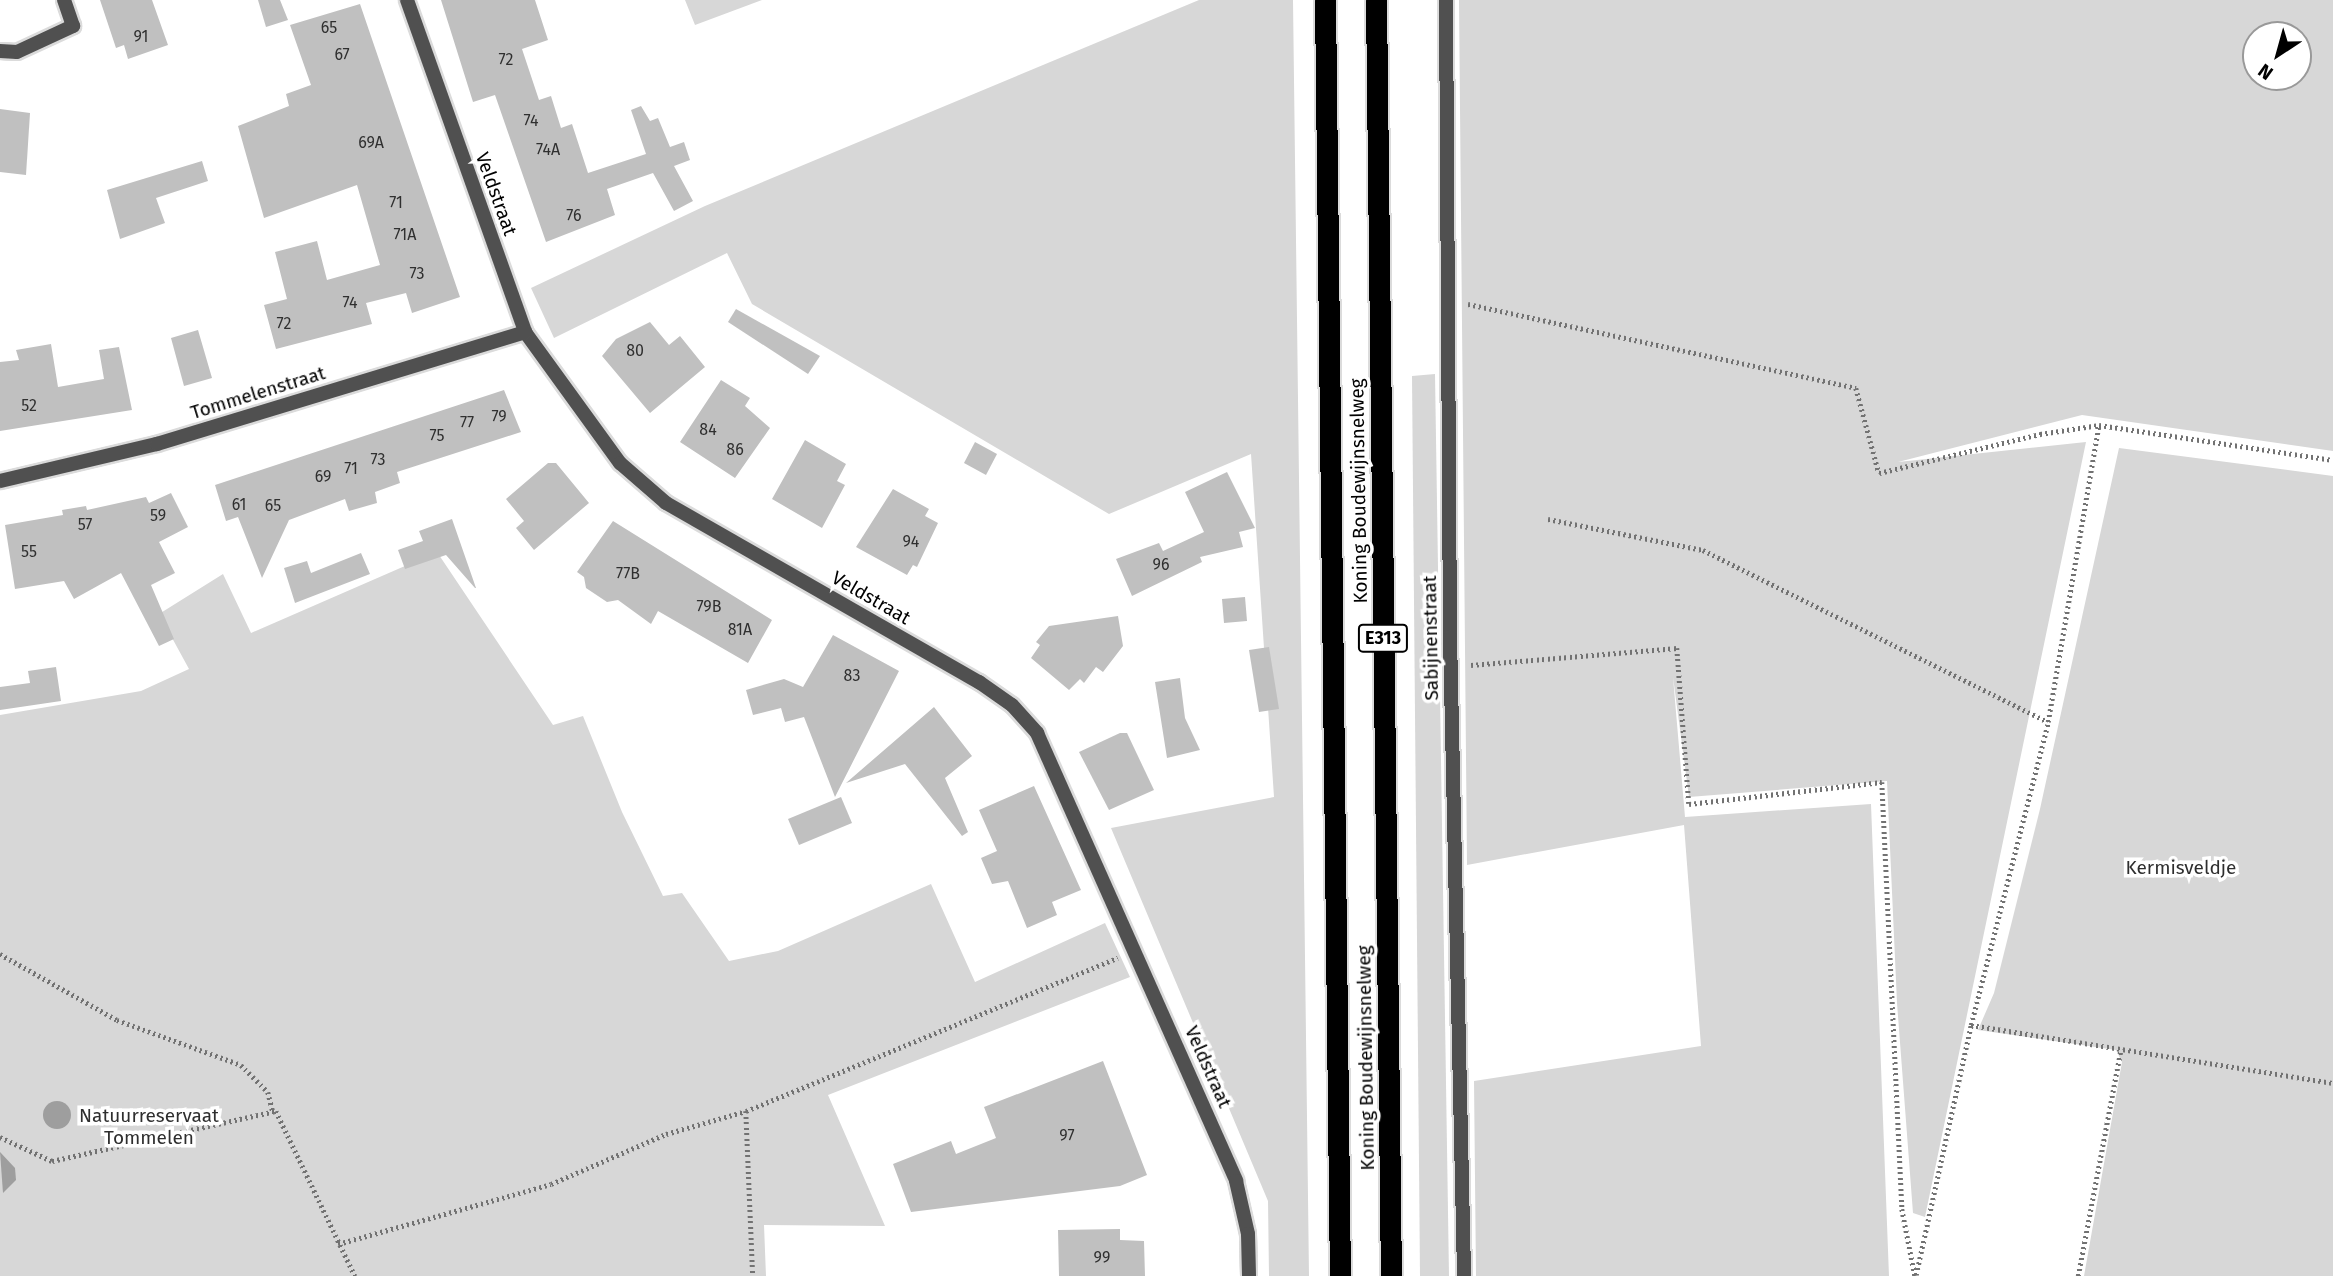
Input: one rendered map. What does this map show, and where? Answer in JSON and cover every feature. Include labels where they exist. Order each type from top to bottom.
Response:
[{"type":"highway","name":"Koning Boudewijnsnelweg","points":[[1325,0],[1340,1276]]},
{"type":"highway","name":"Koning Boudewijnsnelweg","points":[[1376,0],[1391,1276]]},
{"type":"street","points":[[0,51],[17,52],[73,26],[64,0]]},
{"type":"street","name":"Veldstraat","points":[[407,0],[525,332],[620,463],[658,497],[979,682],[1012,705],[1037,733],[1236,1181],[1248,1234],[1249,1276]]},
{"type":"street","name":"Sabijnenstraat","points":[[1446,0],[1450,637],[1464,1276]]},
{"type":"street","name":"Tommelenstraat","points":[[0,481],[157,444],[525,332]]},
{"type":"path","points":[[1462,316],[1462,302],[1856,388],[1879,473],[2040,434],[2099,425],[2333,460]]},
{"type":"path","points":[[1915,1276],[1971,1025],[2048,722],[2099,425]]},
{"type":"path","points":[[1548,519],[1703,550],[2048,722]]},
{"type":"path","points":[[1467,651],[1467,665],[1677,648],[1689,804],[1882,782],[1902,1209],[1915,1276]]},
{"type":"path","points":[[338,1244],[551,1184],[666,1134],[746,1111],[1135,951]]},
{"type":"path","points":[[0,954],[117,1020],[241,1065],[268,1092],[273,1112],[355,1276]]},
{"type":"path","points":[[1971,1025],[2333,1083]]},
{"type":"path","points":[[2078,1276],[2121,1049]]},
{"type":"path","points":[[746,1111],[753,1276]]},
{"type":"path","points":[[0,1137],[52,1161],[273,1112]]},
{"type":"green space","points":[[685,0],[762,0],[695,25]]},
{"type":"green space","points":[[1199,0],[1293,0],[1309,1276],[1269,1276],[1268,1201],[1111,828],[1274,797],[1251,454],[1109,514],[752,304],[727,253],[554,338],[531,288],[705,206]]},
{"type":"green space","points":[[1459,0],[2333,0],[2333,451],[2082,415],[1898,462],[2086,442],[1925,1217],[1913,1213],[1897,1003],[1887,781],[1689,797],[1673,677],[1685,817],[1871,804],[1889,1276],[1476,1276],[1474,1081],[1701,1046],[1684,825],[1467,865]]},
{"type":"green space","points":[[1435,374],[1449,1276],[1420,1276],[1412,376]]},
{"type":"green space","name":"Kermisveldje","points":[[2119,448],[2333,476],[2333,1276],[2084,1276],[2122,1062],[2116,1050],[1978,1030],[1994,993],[2040,809]]},
{"type":"green space","name":"Natuurreservaat Tommelen","points":[[437,552],[553,725],[583,716],[622,812],[663,896],[682,893],[729,961],[778,951],[931,884],[975,982],[1105,923],[1130,977],[828,1095],[885,1226],[764,1225],[766,1276],[0,1276],[0,715],[141,691],[189,669],[159,614],[223,574],[251,633]]},
{"type":"shaded area","points":[[57,1101],[67,1105],[71,1115],[67,1125],[57,1129],[47,1125],[43,1115],[47,1105]]},
{"type":"shaded area","points":[[0,1152],[15,1168],[16,1180],[3,1193]]},
{"type":"building","points":[[100,0],[152,0],[168,45],[128,59],[124,45],[116,48]]},
{"type":"building","points":[[258,0],[280,0],[288,20],[266,27]]},
{"type":"building","points":[[441,0],[535,0],[548,40],[522,49],[539,100],[551,96],[561,128],[572,124],[588,173],[646,154],[631,110],[641,106],[650,121],[658,118],[670,147],[684,142],[690,160],[674,166],[693,201],[674,211],[653,173],[607,189],[615,215],[546,242],[495,95],[473,102]]},
{"type":"building","points":[[360,4],[460,297],[412,313],[406,293],[366,303],[372,324],[276,349],[264,305],[287,299],[275,252],[317,241],[327,280],[380,265],[357,185],[264,218],[238,126],[289,106],[286,94],[311,85],[290,25]]},
{"type":"building","points":[[0,109],[30,113],[26,175],[0,172]]},
{"type":"building","points":[[202,161],[208,181],[156,198],[165,223],[120,239],[107,190]]},
{"type":"building","points":[[736,309],[820,356],[808,374],[728,322]]},
{"type":"building","points":[[650,322],[669,345],[680,336],[705,367],[650,413],[602,356],[616,339]]},
{"type":"building","points":[[198,330],[212,378],[184,386],[171,338]]},
{"type":"building","points":[[51,344],[58,387],[104,379],[99,350],[119,347],[132,410],[0,431],[0,362],[19,360],[16,350]]},
{"type":"building","points":[[721,380],[750,398],[745,406],[770,428],[735,478],[680,442]]},
{"type":"building","points":[[504,390],[521,432],[397,472],[400,483],[375,492],[377,503],[349,511],[345,499],[289,520],[262,578],[238,517],[226,521],[215,485]]},
{"type":"building","points":[[805,440],[846,464],[837,481],[845,485],[822,528],[772,499]]},
{"type":"building","points":[[975,442],[997,454],[986,475],[964,463]]},
{"type":"building","points":[[548,463],[556,463],[589,503],[534,550],[516,528],[524,521],[506,499]]},
{"type":"building","points":[[1227,472],[1255,528],[1239,532],[1243,547],[1200,557],[1202,562],[1132,596],[1116,559],[1159,543],[1163,551],[1204,532],[1185,492]]},
{"type":"building","points":[[893,489],[929,509],[925,516],[938,523],[917,567],[913,565],[907,575],[856,547]]},
{"type":"building","points":[[171,493],[188,527],[159,542],[175,573],[151,585],[174,639],[159,646],[121,573],[74,599],[64,581],[15,589],[5,525],[63,515],[62,510],[86,506],[87,510],[146,497],[149,503]]},
{"type":"building","points":[[452,519],[476,588],[446,555],[405,569],[398,550],[423,541],[419,531]]},
{"type":"building","points":[[613,521],[772,620],[748,663],[658,611],[651,624],[618,600],[607,602],[586,588],[584,577],[577,572]]},
{"type":"building","points":[[361,553],[370,574],[295,603],[284,568],[307,561],[311,573]]},
{"type":"building","points":[[1245,597],[1247,621],[1224,623],[1222,599]]},
{"type":"building","points":[[1118,616],[1123,646],[1103,672],[1096,667],[1084,683],[1080,679],[1069,690],[1031,658],[1040,645],[1036,642],[1049,626]]},
{"type":"building","points":[[833,635],[899,671],[835,797],[804,717],[785,722],[781,708],[753,715],[746,690],[784,679],[803,687]]},
{"type":"building","points":[[1269,647],[1279,709],[1259,712],[1249,650]]},
{"type":"building","points":[[56,667],[61,701],[0,710],[0,687],[30,683],[28,671]]},
{"type":"building","points":[[1180,678],[1185,718],[1200,750],[1167,758],[1155,682]]},
{"type":"building","points":[[934,707],[972,756],[945,778],[968,832],[962,836],[905,764],[846,783]]},
{"type":"building","points":[[1120,733],[1127,733],[1154,790],[1109,810],[1079,752]]},
{"type":"building","points":[[1034,786],[1081,890],[1052,902],[1057,915],[1027,928],[1008,881],[992,884],[981,858],[997,851],[979,810]]},
{"type":"building","points":[[841,797],[852,823],[799,845],[788,819]]},
{"type":"building","points":[[1103,1061],[1147,1175],[1120,1186],[911,1212],[893,1164],[951,1141],[956,1154],[996,1138],[984,1107]]},
{"type":"building","points":[[1120,1229],[1120,1240],[1144,1241],[1145,1276],[1059,1276],[1058,1230]]}]
